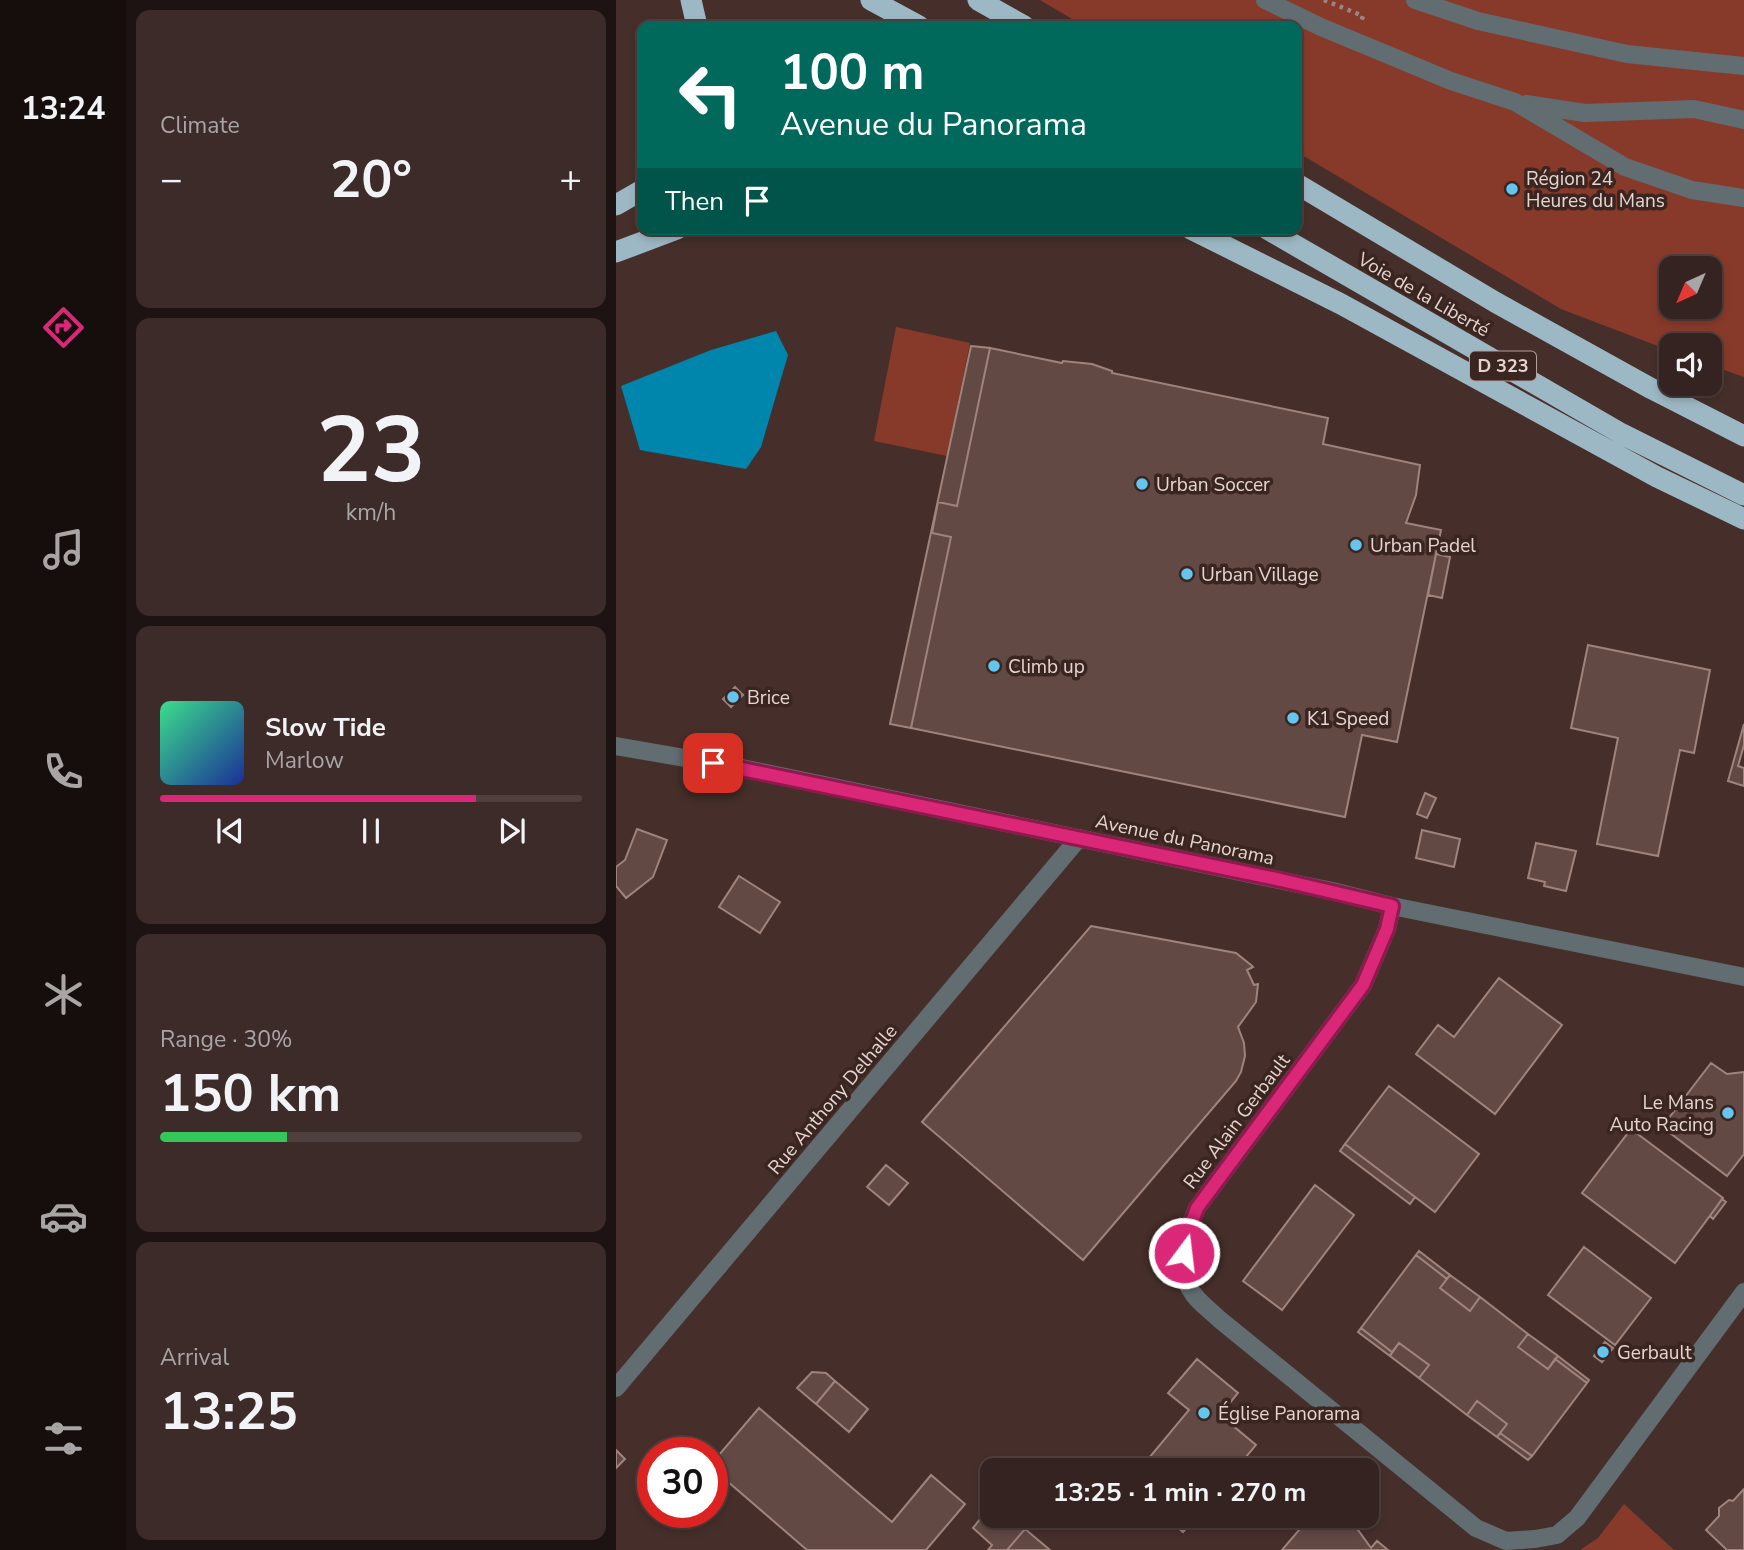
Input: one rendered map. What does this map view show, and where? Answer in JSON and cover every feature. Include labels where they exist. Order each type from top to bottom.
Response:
[{"type":"highway","points":[[691,0],[696,21]]},
{"type":"highway","points":[[871,0],[910,21]]},
{"type":"highway","points":[[978,0],[1015,21]]},
{"type":"highway","name":"Voie de la Liberté","points":[[1302,187],[1495,302],[1652,389],[1744,436]]},
{"type":"highway","points":[[616,205],[637,193]]},
{"type":"highway","points":[[616,252],[661,235]]},
{"type":"highway","points":[[1203,235],[1341,304],[1657,478],[1744,519]]},
{"type":"highway","name":"Voie de la Liberté","points":[[1277,235],[1622,434],[1744,495]]},
{"type":"street","points":[[1265,0],[1451,81],[1516,102],[1585,113],[1694,109],[1744,120]]},
{"type":"street","points":[[1415,0],[1478,21],[1627,54],[1744,65]]},
{"type":"street","points":[[1516,102],[1625,167],[1692,190],[1744,198]]},
{"type":"street","name":"Avenue du Panorama","points":[[616,746],[737,767],[1332,891],[1392,906],[1744,976]]},
{"type":"street","name":"Rue Anthony Delhalle","points":[[616,1388],[1079,838]]},
{"type":"street","name":"Rue Alain Gerbault","points":[[1392,906],[1387,929],[1363,985],[1197,1208],[1186,1238],[1182,1268],[1191,1292],[1219,1319],[1476,1528],[1506,1541],[1557,1535],[1577,1518],[1744,1292]]},
{"type":"shaded area","name":"Région 24 Heures du Mans","points":[[1040,0],[1744,0],[1744,377],[1722,369],[1722,333],[1659,333],[1659,346],[1561,309],[1302,155],[1302,21],[1076,21]]},
{"type":"shaded area","points":[[896,327],[970,343],[947,456],[874,441]]},
{"type":"shaded area","points":[[1624,1504],[1674,1550],[1580,1550],[1598,1538]]},
{"type":"water","points":[[776,331],[788,355],[761,447],[746,469],[640,450],[621,386],[711,350]]},
{"type":"building","points":[[971,346],[990,348],[957,506],[938,502],[932,533],[951,537],[911,728],[890,724]]},
{"type":"building","name":"Urban Village","points":[[990,348],[1062,363],[1092,364],[1112,373],[1328,418],[1323,444],[1420,465],[1416,495],[1406,523],[1441,530],[1397,742],[1362,735],[1345,817],[911,728],[951,537],[932,533],[938,502],[957,506]]},
{"type":"building","points":[[1436,554],[1450,557],[1442,598],[1428,595]]},
{"type":"building","points":[[1588,645],[1710,670],[1694,753],[1680,750],[1658,856],[1597,844],[1618,738],[1571,728]]},
{"type":"building","name":"Brice","points":[[735,687],[743,695],[731,707],[723,699]]},
{"type":"building","points":[[1744,724],[1744,745],[1738,766],[1744,768],[1744,786],[1728,781]]},
{"type":"building","points":[[1425,793],[1436,798],[1427,818],[1417,814]]},
{"type":"building","points":[[637,829],[667,840],[653,877],[626,898],[616,886],[616,867],[625,860]]},
{"type":"building","points":[[1422,830],[1460,839],[1454,867],[1416,858]]},
{"type":"building","points":[[1536,843],[1576,851],[1566,891],[1544,886],[1545,882],[1528,878]]},
{"type":"building","points":[[739,876],[780,902],[760,933],[719,907]]},
{"type":"building","points":[[1091,926],[1236,953],[1253,967],[1247,970],[1254,985],[1258,984],[1256,1002],[1238,1027],[1245,1056],[1236,1081],[1083,1260],[922,1122]]},
{"type":"building","points":[[1499,978],[1562,1025],[1495,1114],[1416,1054],[1438,1025],[1454,1037]]},
{"type":"building","points":[[1711,1063],[1727,1074],[1744,1072],[1744,1154],[1727,1176],[1662,1127]]},
{"type":"building","points":[[1389,1086],[1479,1154],[1435,1212],[1345,1144]]},
{"type":"building","points":[[1631,1129],[1723,1198],[1675,1263],[1582,1193]]},
{"type":"building","points":[[1345,1144],[1415,1197],[1410,1204],[1340,1151]]},
{"type":"building","points":[[886,1165],[908,1183],[889,1205],[867,1187]]},
{"type":"building","points":[[1315,1185],[1354,1215],[1282,1310],[1243,1281]]},
{"type":"building","points":[[1722,1199],[1726,1202],[1713,1219],[1710,1216]]},
{"type":"building","points":[[1584,1247],[1651,1298],[1615,1345],[1548,1295]]},
{"type":"building","points":[[1419,1251],[1450,1275],[1447,1279],[1416,1255]]},
{"type":"building","points":[[1416,1255],[1447,1279],[1440,1288],[1470,1311],[1480,1297],[1528,1334],[1518,1347],[1548,1369],[1555,1359],[1587,1383],[1532,1456],[1500,1433],[1507,1424],[1477,1401],[1467,1415],[1419,1378],[1429,1365],[1399,1343],[1392,1352],[1361,1328]]},
{"type":"building","points":[[1450,1275],[1480,1297],[1470,1311],[1440,1288]]},
{"type":"building","points":[[1361,1328],[1392,1352],[1390,1356],[1358,1332]]},
{"type":"building","points":[[1528,1334],[1558,1356],[1548,1369],[1518,1347]]},
{"type":"building","name":"Gerbault","points":[[1605,1342],[1613,1348],[1602,1362],[1594,1356]]},
{"type":"building","points":[[1399,1343],[1429,1365],[1419,1378],[1390,1356]]},
{"type":"building","points":[[1558,1356],[1589,1380],[1587,1383],[1555,1359]]},
{"type":"building","name":"Église Panorama","points":[[1197,1359],[1238,1393],[1220,1415],[1256,1445],[1245,1458],[1149,1458],[1189,1410],[1168,1393]]},
{"type":"building","points":[[812,1372],[826,1373],[835,1381],[816,1404],[797,1388]]},
{"type":"building","points":[[835,1381],[868,1409],[849,1432],[816,1404]]},
{"type":"building","points":[[1477,1401],[1507,1424],[1497,1437],[1467,1415]]},
{"type":"building","points":[[759,1408],[892,1522],[931,1475],[965,1504],[926,1550],[807,1550],[728,1482],[728,1444]]},
{"type":"building","points":[[1500,1433],[1532,1456],[1528,1460],[1497,1437]]},
{"type":"building","points":[[616,1450],[625,1459],[616,1468]]},
{"type":"building","points":[[1744,1489],[1744,1550],[1727,1550],[1706,1530],[1719,1516],[1719,1508],[1729,1500],[1733,1501]]},
{"type":"building","points":[[980,1519],[980,1528],[1025,1529],[1007,1550],[988,1550],[992,1545],[973,1528]]},
{"type":"building","points":[[1301,1528],[1355,1528],[1371,1548],[1377,1541],[1388,1550],[1282,1550]]},
{"type":"building","points":[[1025,1529],[1050,1550],[1007,1550]]},
{"type":"place","name":"Région 24 Heures du Mans","points":[[1512,189]]},
{"type":"place","name":"Urban Soccer","points":[[1142,484]]},
{"type":"place","name":"Urban Padel","points":[[1356,545]]},
{"type":"place","name":"Urban Village","points":[[1187,574]]},
{"type":"place","name":"Climb up","points":[[994,666]]},
{"type":"place","name":"Brice","points":[[733,697]]},
{"type":"place","name":"K1 Speed","points":[[1293,718]]},
{"type":"place","name":"Le Mans Auto Racing","points":[[1728,1113]]},
{"type":"place","name":"Gerbault","points":[[1603,1352]]},
{"type":"place","name":"Église Panorama","points":[[1204,1413]]},
{"type":"route","points":[[713,763],[1281,880],[1392,906],[1387,929],[1363,985],[1197,1208],[1186,1238],[1184,1253]]}]
